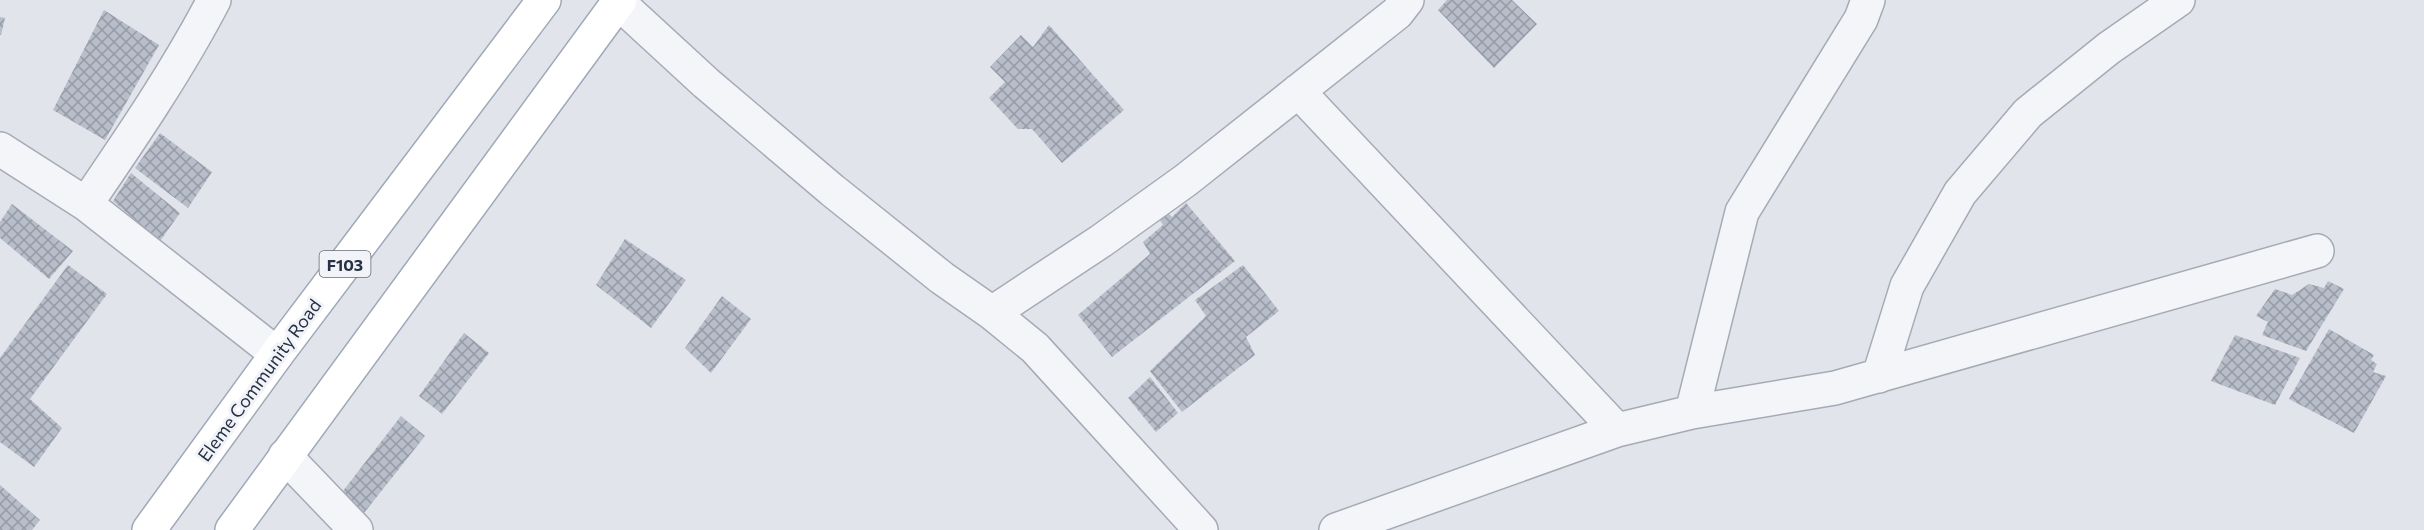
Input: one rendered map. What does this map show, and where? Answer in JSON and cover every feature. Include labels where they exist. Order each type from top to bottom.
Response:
[{"type":"main road","name":"Eleme Community Road","points":[[149,530],[277,354],[544,0]]},
{"type":"main road","points":[[232,530],[619,1]]},
{"type":"street","points":[[86,204],[192,43],[214,0]]},
{"type":"street","points":[[992,313],[1101,241],[1186,180],[1396,13],[1407,0]]},
{"type":"street","points":[[1692,412],[1742,212],[1861,19],[1868,0]]},
{"type":"street","points":[[1879,376],[1907,286],[1960,193],[2028,114],[2109,48],[2178,0]]},
{"type":"street","points":[[619,1],[706,83],[832,190],[942,278],[992,313],[1035,348],[1201,530]]},
{"type":"street","points":[[1298,91],[1617,430]]},
{"type":"street","points":[[0,148],[86,204],[277,354]]},
{"type":"street","points":[[1336,530],[1617,430],[1692,412],[1835,388],[2317,251]]},
{"type":"street","points":[[285,456],[356,530]]},
{"type":"building","points":[[1447,0],[1512,0],[1537,24],[1494,68],[1438,10]]},
{"type":"building","points":[[104,10],[159,45],[105,140],[53,110]]},
{"type":"building","points":[[0,17],[5,18],[1,35],[0,35]]},
{"type":"building","points":[[1049,25],[1124,110],[1062,163],[1032,129],[1018,129],[989,98],[1005,82],[990,67],[1021,35],[1033,47]]},
{"type":"building","points":[[160,133],[212,172],[188,208],[135,168]]},
{"type":"building","points":[[131,173],[180,213],[160,241],[113,201]]},
{"type":"building","points":[[1186,203],[1235,261],[1112,357],[1078,315],[1150,254],[1143,242],[1163,225],[1160,220],[1168,213],[1172,217]]},
{"type":"building","points":[[12,204],[73,251],[49,279],[0,238],[0,222]]},
{"type":"building","points":[[625,239],[686,280],[651,328],[596,285]]},
{"type":"building","points":[[68,265],[107,294],[30,399],[62,428],[34,467],[0,442],[0,358]]},
{"type":"building","points":[[1243,265],[1279,311],[1246,337],[1255,355],[1182,412],[1150,371],[1206,316],[1195,300]]},
{"type":"building","points":[[2328,281],[2344,289],[2306,351],[2262,335],[2268,322],[2256,316],[2275,289],[2292,295],[2309,284],[2324,288]]},
{"type":"building","points":[[722,296],[751,319],[711,373],[685,348]]},
{"type":"building","points":[[2329,329],[2374,355],[2371,360],[2377,364],[2373,372],[2386,376],[2354,433],[2289,399]]},
{"type":"building","points":[[464,333],[489,353],[442,414],[419,396]]},
{"type":"building","points":[[2235,335],[2300,358],[2275,405],[2211,381]]},
{"type":"building","points":[[1150,377],[1178,413],[1156,432],[1128,398]]},
{"type":"building","points":[[401,416],[425,436],[364,513],[343,491]]},
{"type":"building","points":[[0,485],[40,520],[32,530],[0,530]]}]
